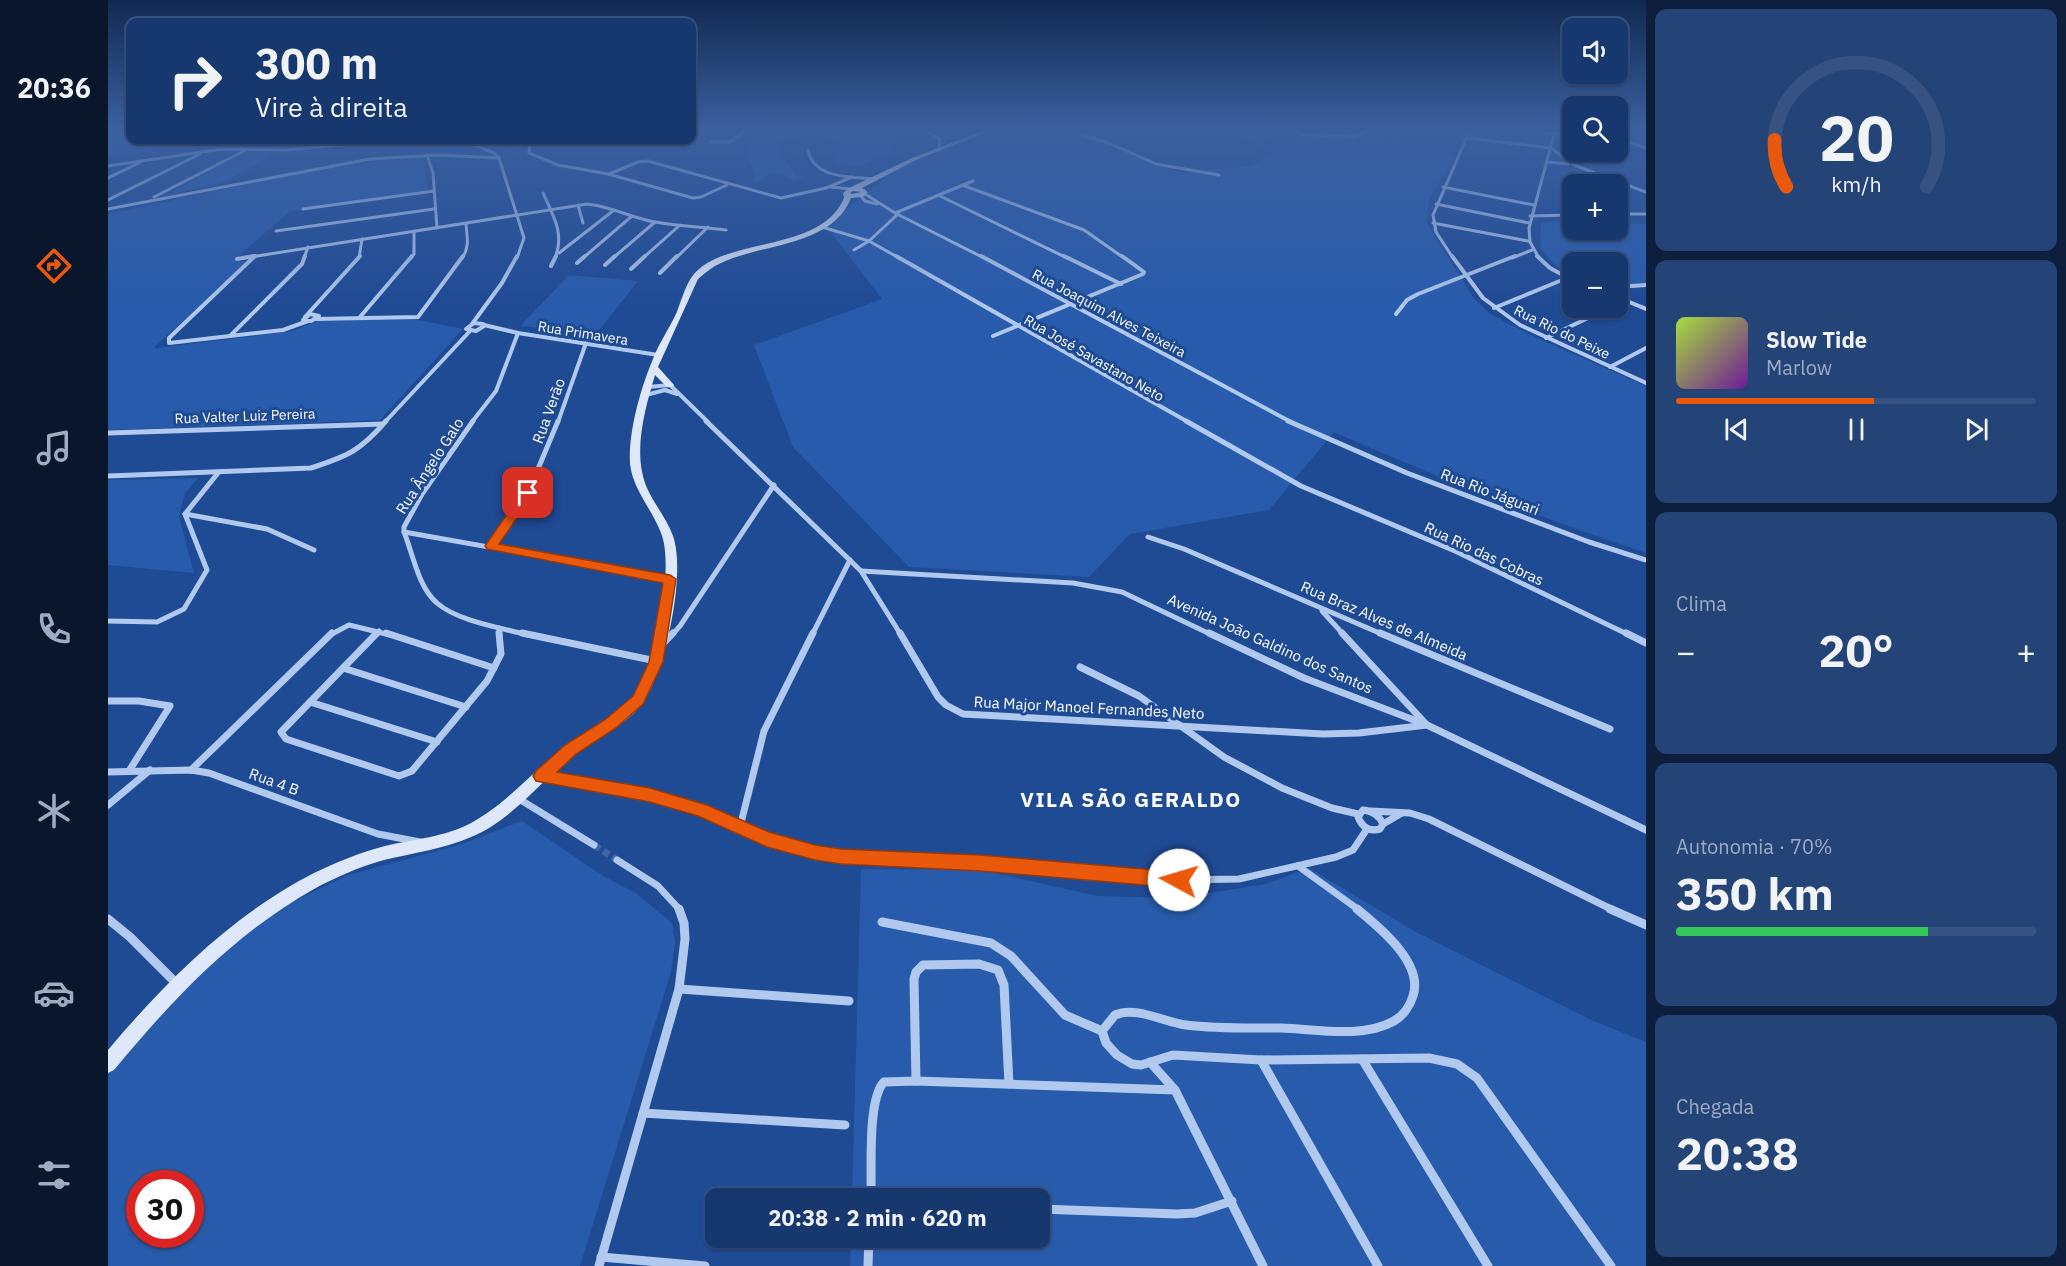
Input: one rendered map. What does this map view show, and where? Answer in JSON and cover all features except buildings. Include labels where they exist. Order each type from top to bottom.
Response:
[{"type":"street","points":[[108,200],[130,189]]},
{"type":"street","points":[[144,202],[170,189]]},
{"type":"street","points":[[108,209],[211,189]]},
{"type":"street","points":[[108,476],[311,468],[343,458],[366,444],[470,332],[466,328],[486,307],[523,243],[509,189]]},
{"type":"street","points":[[662,189],[693,198],[701,197],[717,189]]},
{"type":"street","points":[[747,189],[781,198],[823,189]]},
{"type":"street","points":[[834,189],[863,195],[880,205]]},
{"type":"street","points":[[849,192],[855,189]]},
{"type":"street","points":[[108,1064],[177,984],[232,934],[306,885],[352,863],[475,828],[519,799],[571,750],[633,706],[643,693],[656,662],[670,579],[671,546],[639,480],[635,462],[646,391],[656,361],[675,325],[695,278],[700,273],[720,262],[808,234],[822,227],[868,189]]},
{"type":"street","points":[[854,250],[869,241],[896,214],[952,189]]},
{"type":"street","points":[[973,189],[1084,230],[1142,269],[1143,274],[993,336]]},
{"type":"street","points":[[1443,189],[1436,204],[1433,223],[1528,241]]},
{"type":"street","points":[[1449,189],[1533,204]]},
{"type":"street","points":[[1538,189],[1528,223],[1528,241],[1532,250],[1562,273]]},
{"type":"street","points":[[303,209],[434,190],[437,228]]},
{"type":"street","points":[[164,192],[165,198]]},
{"type":"street","points":[[842,210],[849,192]]},
{"type":"street","points":[[543,193],[561,235],[559,253]]},
{"type":"street","points":[[863,195],[863,200],[880,205]]},
{"type":"street","points":[[938,195],[1121,284]]},
{"type":"street","points":[[842,210],[870,202]]},
{"type":"street","points":[[237,259],[593,204],[655,222],[726,230]]},
{"type":"street","points":[[1436,204],[1528,223]]},
{"type":"street","points":[[578,205],[584,223]]},
{"type":"street","name":"Rua Joaquim Alves Teixeira","points":[[880,205],[1328,440]]},
{"type":"street","points":[[276,231],[434,209]]},
{"type":"street","points":[[551,266],[559,253],[614,210]]},
{"type":"street","points":[[1628,214],[1646,214]]},
{"type":"street","points":[[1530,216],[1562,215]]},
{"type":"street","points":[[577,263],[632,216]]},
{"type":"street","points":[[605,265],[655,222]]},
{"type":"street","name":"Rua Rio do Peixe","points":[[1433,223],[1439,238],[1464,275],[1494,308],[1546,338],[1646,382]]},
{"type":"street","points":[[305,319],[316,316],[418,317],[466,252],[468,242],[466,224]]},
{"type":"street","points":[[631,269],[680,225]]},
{"type":"street","points":[[660,273],[708,227]]},
{"type":"street","name":"Rua José Savastano Neto","points":[[822,227],[869,241],[1310,490]]},
{"type":"street","points":[[360,317],[414,254],[414,232]]},
{"type":"street","points":[[255,256],[169,338],[168,343],[283,330],[294,326],[305,319],[360,257],[362,239]]},
{"type":"street","points":[[230,336],[302,264],[308,247]]},
{"type":"street","points":[[1396,314],[1410,298],[1532,250]]},
{"type":"street","points":[[1494,308],[1562,282]]},
{"type":"street","points":[[1628,286],[1646,285]]},
{"type":"street","points":[[1628,302],[1646,309]]},
{"type":"street","points":[[316,316],[317,305]]},
{"type":"street","points":[[479,331],[483,324],[486,307]]},
{"type":"street","points":[[1546,338],[1588,318]]},
{"type":"street","name":"Rua Primavera","points":[[472,324],[483,324],[506,331],[586,343],[656,361]]},
{"type":"street","name":"Rua Primavera","points":[[470,332],[506,331]]},
{"type":"street","name":"Rua Ângelo Galo","points":[[518,333],[496,391],[459,439],[407,520],[404,532],[423,579],[436,604],[499,628],[656,662]]},
{"type":"street","name":"Rua Verão","points":[[491,546],[528,493],[547,452],[586,343]]},
{"type":"street","points":[[1610,367],[1646,348]]},
{"type":"street","points":[[646,391],[670,384],[656,361]]},
{"type":"street","name":"Rua Major Manoel Fernandes Neto","points":[[670,384],[861,571],[938,697],[955,711],[976,716],[1323,734],[1359,733],[1427,725]]},
{"type":"street","points":[[646,391],[665,390],[680,396]]},
{"type":"street","name":"Rua Valter Luiz Pereira","points":[[108,433],[383,424]]},
{"type":"street","name":"Rua Rio Jáguari","points":[[1328,440],[1407,473],[1588,542],[1646,560]]},
{"type":"street","points":[[185,514],[218,473]]},
{"type":"street","points":[[660,647],[680,626],[774,484]]},
{"type":"street","name":"Rua Rio das Cobras","points":[[1310,490],[1455,551],[1646,643]]},
{"type":"street","points":[[185,514],[267,529],[314,550]]},
{"type":"street","points":[[108,621],[157,622],[184,609],[207,570],[185,514]]},
{"type":"street","points":[[404,532],[670,579]]},
{"type":"street","name":"Rua Braz Alves de Almeida","points":[[1148,537],[1184,549],[1610,729]]},
{"type":"street","points":[[740,828],[764,731],[850,560]]},
{"type":"street","name":"Avenida João Galdino dos Santos","points":[[861,571],[1073,583],[1122,592],[1304,678],[1427,725],[1556,784],[1646,830]]},
{"type":"street","points":[[1320,608],[1427,725]]},
{"type":"street","points":[[191,770],[332,633],[349,626],[379,631],[494,668]]},
{"type":"street","points":[[379,631],[281,732],[282,736],[399,776],[412,771],[487,681],[501,654],[499,628]]},
{"type":"street","points":[[1080,667],[1139,696],[1224,757],[1282,788],[1332,808],[1358,814]]},
{"type":"street","points":[[343,668],[466,707]]},
{"type":"street","points":[[108,701],[139,701],[170,706],[129,771]]},
{"type":"street","points":[[310,702],[436,742]]},
{"type":"street","points":[[108,806],[150,770]]},
{"type":"street","name":"Rua 4 B","points":[[108,772],[191,770],[209,773],[378,834],[426,843]]},
{"type":"street","points":[[541,776],[650,795],[701,810],[767,839],[841,857],[980,863],[1202,881],[1239,879],[1345,854],[1353,850],[1367,829]]},
{"type":"street","points":[[519,799],[594,845]]},
{"type":"street","points":[[1358,814],[1363,810],[1402,813],[1429,819],[1589,900],[1646,925]]},
{"type":"street","points":[[1371,811],[1378,815],[1383,824]]},
{"type":"street","points":[[1358,814],[1360,824],[1367,829],[1377,830],[1402,813]]},
{"type":"street","points":[[617,860],[660,887],[675,902],[684,922],[684,933],[679,989],[600,1262],[705,1266]]},
{"type":"street","points":[[1102,1031],[1109,1020],[1120,1013],[1139,1014],[1187,1025],[1246,1029],[1357,1029],[1394,1021],[1407,1008],[1414,992],[1414,979],[1403,953],[1363,913],[1298,866]]},
{"type":"street","points":[[108,919],[130,937],[177,984]]},
{"type":"street","points":[[882,922],[991,942],[1011,956],[1065,1015],[1102,1031],[1106,1043],[1124,1061],[1142,1065],[1173,1055],[1261,1060],[1440,1059],[1457,1064],[1477,1078],[1611,1266]]},
{"type":"street","points":[[916,1081],[914,991],[916,972],[923,965],[979,964],[994,967],[1002,975],[1009,1084]]},
{"type":"street","points":[[679,989],[849,1001]]},
{"type":"street","points":[[1362,1059],[1460,1216],[1488,1266]]},
{"type":"street","points":[[1261,1060],[1378,1266]]},
{"type":"street","points":[[1150,1062],[1175,1090],[1263,1266]]},
{"type":"street","points":[[871,1188],[874,1108],[878,1088],[890,1081],[1175,1090]]},
{"type":"street","points":[[643,1113],[844,1125]]},
{"type":"street","points":[[1050,1209],[1177,1214],[1195,1213],[1232,1201]]},
{"type":"street","points":[[868,1266],[869,1248]]},
{"type":"shaded area","points":[[179,189],[193,189],[170,194]]},
{"type":"shaded area","points":[[225,189],[428,189],[290,211],[234,260],[249,262],[154,347],[293,331],[317,321],[414,319],[463,329],[380,420],[108,430],[108,214]]},
{"type":"shaded area","points":[[871,189],[1435,189],[1429,199],[1427,223],[1473,297],[1490,314],[1537,338],[1646,386],[1646,553],[1488,496],[1334,432],[1269,510],[1130,534],[1089,577],[909,567],[793,447],[754,345],[882,299],[826,226]]},
{"type":"shaded area","points":[[1562,221],[1562,240],[1628,240],[1628,223],[1646,224],[1646,285],[1628,286],[1628,252],[1562,252],[1562,269],[1554,264],[1540,248],[1541,222]]},
{"type":"shaded area","points":[[569,275],[638,281],[596,334],[520,326]]},
{"type":"shaded area","points":[[198,478],[185,493],[179,516],[194,573],[108,565],[108,480]]},
{"type":"shaded area","points":[[522,821],[603,876],[636,893],[672,923],[675,943],[671,972],[580,1266],[108,1266],[108,1072],[173,994],[279,909],[348,875],[459,845]]},
{"type":"shaded area","points":[[1309,868],[1416,932],[1589,1019],[1646,1042],[1646,1266],[850,1266],[851,1248],[1050,1248],[1050,1188],[852,1188],[861,869],[982,870],[1097,896],[1178,898],[1266,884]]},
{"type":"tunnel","points":[[594,845],[617,860]]},
{"type":"district","name":"VILA SÃO GERALDO","points":[[1131,800]]},
{"type":"route","points":[[528,493],[491,546],[670,579],[660,647],[643,693],[633,706],[611,724],[571,750],[541,776],[609,786],[650,795],[701,810],[767,839],[841,857],[980,863],[1179,880]]}]
